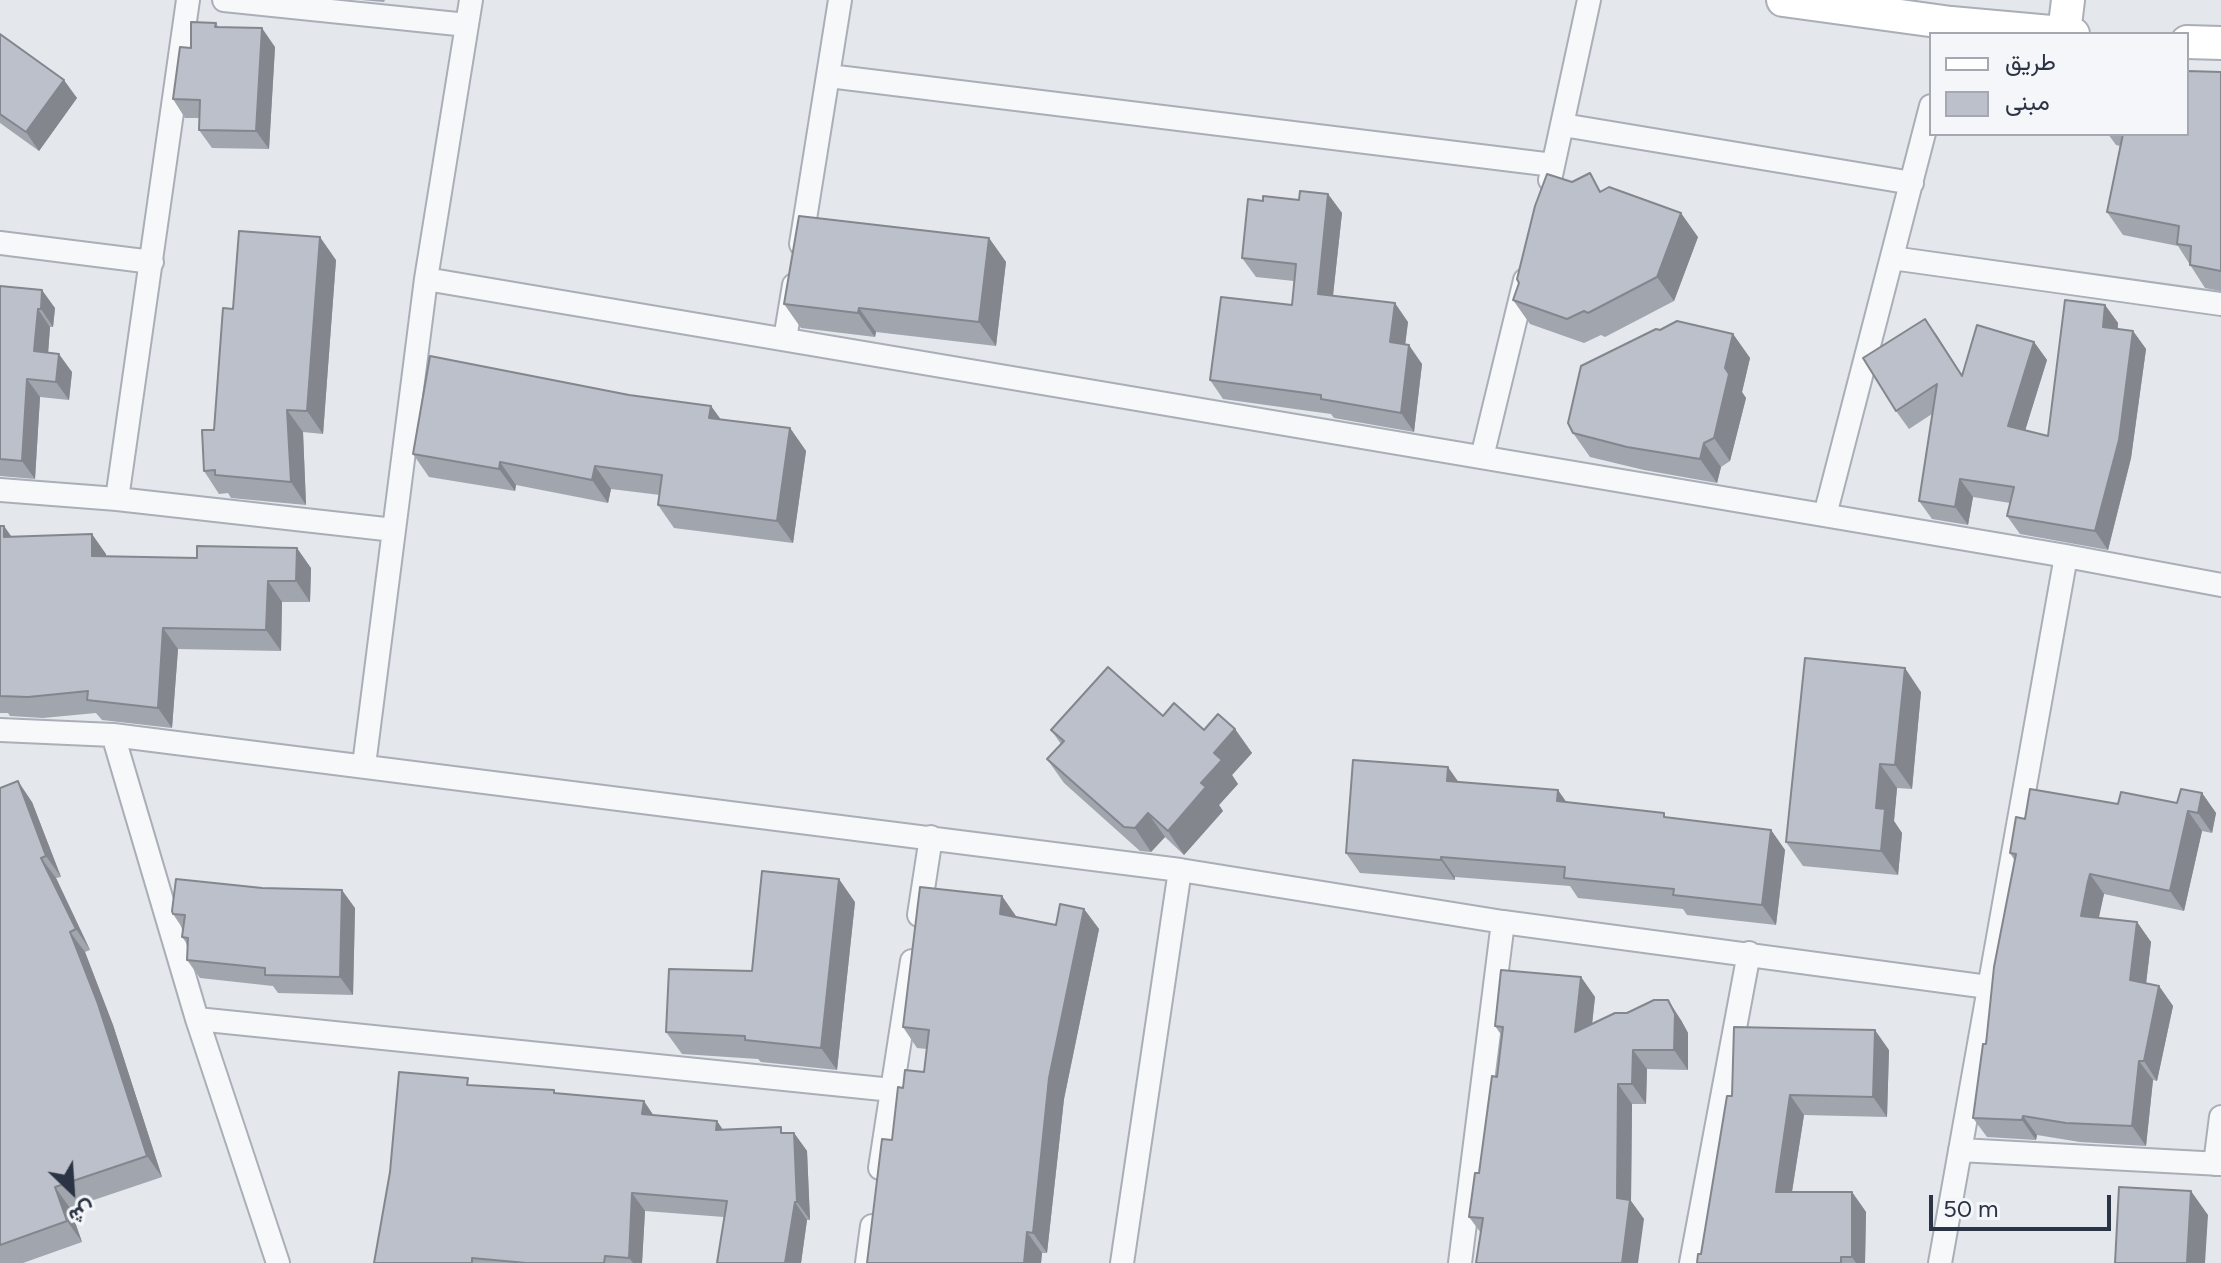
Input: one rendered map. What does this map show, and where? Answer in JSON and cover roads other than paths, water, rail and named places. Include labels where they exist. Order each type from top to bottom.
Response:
[{"type":"main road","points":[[1783,0],[1950,28],[2041,32]]},
{"type":"main road","points":[[2064,32],[2068,0]]},
{"type":"main road","points":[[2189,42],[2221,43]]},
{"type":"street","points":[[117,499],[188,0]]},
{"type":"street","points":[[224,0],[467,25]]},
{"type":"street","points":[[364,765],[426,279],[471,0]]},
{"type":"street","points":[[785,339],[840,0]]},
{"type":"street","points":[[1546,196],[1589,0]]},
{"type":"street","points":[[829,76],[1553,165]]},
{"type":"street","points":[[1825,515],[1929,114]]},
{"type":"street","points":[[1563,125],[1912,183]]},
{"type":"street","points":[[0,243],[152,262]]},
{"type":"street","points":[[1482,457],[1531,258]]},
{"type":"street","points":[[1892,258],[2221,304]]},
{"type":"street","points":[[426,279],[2066,556],[2221,585]]},
{"type":"street","points":[[0,490],[117,499],[394,530]]},
{"type":"street","points":[[1940,1263],[2066,556]]},
{"type":"street","points":[[0,730],[113,735],[931,837],[1180,870],[1503,922],[1988,987]]},
{"type":"street","points":[[113,735],[197,1019],[278,1263]]},
{"type":"street","points":[[867,1263],[931,837]]},
{"type":"street","points":[[1122,1263],[1180,870]]},
{"type":"street","points":[[1460,1263],[1503,922]]},
{"type":"street","points":[[1691,1263],[1749,953]]},
{"type":"street","points":[[197,1019],[892,1090]]},
{"type":"street","points":[[1960,1150],[2218,1164],[2221,1117]]}]
